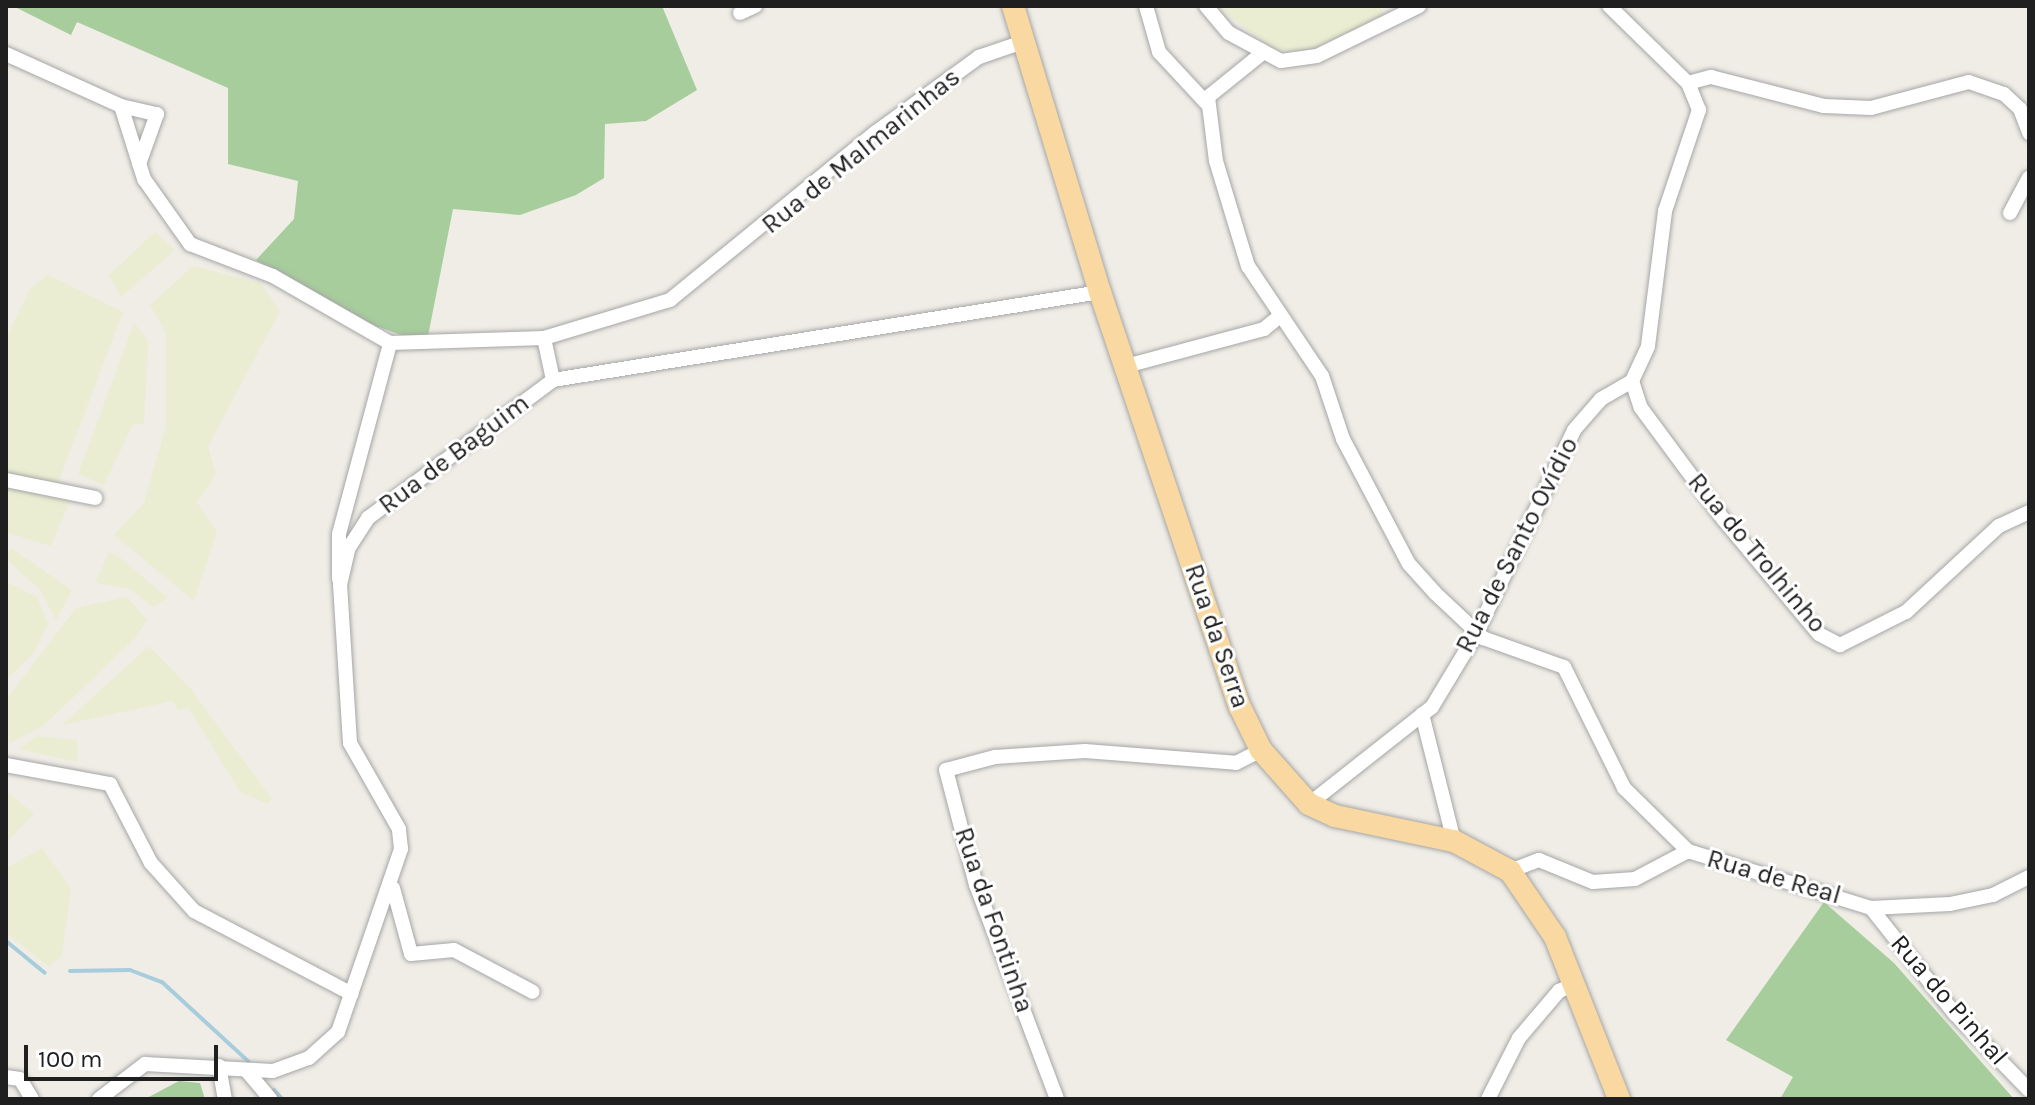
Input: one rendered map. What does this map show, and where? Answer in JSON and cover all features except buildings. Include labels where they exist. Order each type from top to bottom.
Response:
[{"type":"main road","name":"Rua da Serra","points":[[1013,6],[1100,292],[1240,707],[1261,750],[1309,804],[1335,816],[1454,841],[1510,871],[1536,902],[1575,984],[1619,1099]]},
{"type":"street","points":[[740,13],[755,6]]},
{"type":"street","points":[[1146,6],[1159,52],[1208,105],[1216,161],[1248,266],[1322,376],[1343,439],[1409,564],[1476,634]]},
{"type":"street","points":[[1206,6],[1260,55]]},
{"type":"street","points":[[1208,105],[1224,81],[1260,55],[1317,56],[1419,6]]},
{"type":"street","points":[[1609,6],[1688,83],[1699,110],[1671,185],[1657,309],[1632,381]]},
{"type":"street","name":"Rua de Malmarinhas","points":[[390,343],[544,338],[636,313],[708,276],[875,133],[979,57],[1023,42]]},
{"type":"street","points":[[6,54],[121,106],[157,114],[138,166]]},
{"type":"street","points":[[1688,83],[1711,77],[1824,106],[1871,108],[1969,82],[2004,94],[2020,109],[2029,133]]},
{"type":"street","points":[[121,106],[138,166],[190,244],[273,276],[390,343],[334,556],[340,585]]},
{"type":"street","points":[[2010,213],[2029,178]]},
{"type":"street","name":"Rua de Baguim","points":[[99,1099],[145,1064],[273,1071],[309,1058],[338,1032],[392,887],[399,829],[350,743],[340,585],[348,549],[368,518],[553,380],[1100,292]]},
{"type":"street","points":[[1126,366],[1264,329],[1280,316]]},
{"type":"street","points":[[544,338],[553,380]]},
{"type":"street","name":"Rua do Trolhinho","points":[[1632,381],[1641,408],[1724,520],[1819,634],[1840,645],[1906,612],[1999,526],[2029,512]]},
{"type":"street","name":"Rua de Santo Ovídio","points":[[1309,804],[1422,714],[1476,634],[1574,430],[1601,399],[1632,381]]},
{"type":"street","points":[[6,480],[95,498]]},
{"type":"street","name":"Rua de Real","points":[[1476,634],[1564,667],[1624,788],[1688,851],[1871,908],[1979,898],[2029,877]]},
{"type":"street","points":[[1422,714],[1454,841]]},
{"type":"street","name":"Rua da Fontinha","points":[[1057,1099],[976,885],[946,770],[995,757],[1085,751],[1236,763],[1261,750]]},
{"type":"street","points":[[6,765],[110,784],[151,863],[194,911],[352,994]]},
{"type":"street","points":[[1510,871],[1539,860],[1593,882],[1635,879],[1688,851]]},
{"type":"street","points":[[392,887],[411,954],[454,950],[533,992]]},
{"type":"street","name":"Rua do Pinhal","points":[[1871,908],[1955,1014],[2029,1090]]},
{"type":"street","points":[[1488,1099],[1519,1038],[1559,991],[1575,984]]},
{"type":"street","points":[[219,1066],[225,1099]]},
{"type":"street","points":[[246,1070],[270,1099]]},
{"type":"street","points":[[6,1077],[23,1082],[32,1099]]},
{"type":"green space","points":[[13,6],[662,6],[697,90],[646,121],[605,124],[604,178],[576,195],[520,215],[453,209],[428,336],[404,336],[339,313],[256,260],[294,219],[298,181],[228,164],[228,88],[77,22],[71,35]]},
{"type":"green space","points":[[1217,6],[1379,6],[1386,16],[1306,53],[1271,48]]},
{"type":"green space","points":[[155,232],[175,250],[121,297],[109,275]]},
{"type":"green space","points":[[193,266],[260,283],[280,311],[208,446],[216,475],[197,502],[217,532],[194,601],[114,535],[144,503],[166,426],[166,333],[150,305]]},
{"type":"green space","points":[[48,275],[123,312],[58,483],[6,476],[6,339],[30,288]]},
{"type":"green space","points":[[134,323],[148,340],[144,424],[133,424],[104,485],[78,474]]},
{"type":"green space","points":[[6,485],[70,501],[51,546],[6,532]]},
{"type":"green space","points":[[11,548],[72,590],[56,620],[40,590],[6,559]]},
{"type":"green space","points":[[109,552],[168,598],[153,607],[130,589],[95,583]]},
{"type":"green space","points":[[6,582],[37,597],[48,624],[33,654],[6,680]]},
{"type":"green space","points":[[127,597],[147,620],[135,638],[43,726],[9,743],[6,700],[76,608]]},
{"type":"green space","points":[[149,646],[190,688],[272,799],[268,804],[240,792],[188,707],[178,710],[173,701],[62,725]]},
{"type":"green space","points":[[37,736],[77,740],[78,762],[18,749]]},
{"type":"green space","points":[[6,791],[34,814],[6,843]]},
{"type":"green space","points":[[42,848],[71,888],[62,957],[48,966],[6,933],[6,868]]},
{"type":"green space","points":[[1824,902],[1894,963],[2014,1099],[1780,1099],[1793,1077],[1726,1040]]},
{"type":"green space","points":[[179,1081],[200,1083],[205,1099],[145,1099]]},
{"type":"waterway","points":[[6,941],[45,973]]},
{"type":"waterway","points":[[70,971],[130,970],[162,982],[249,1062]]},
{"type":"waterway","points":[[274,1090],[282,1099]]}]
